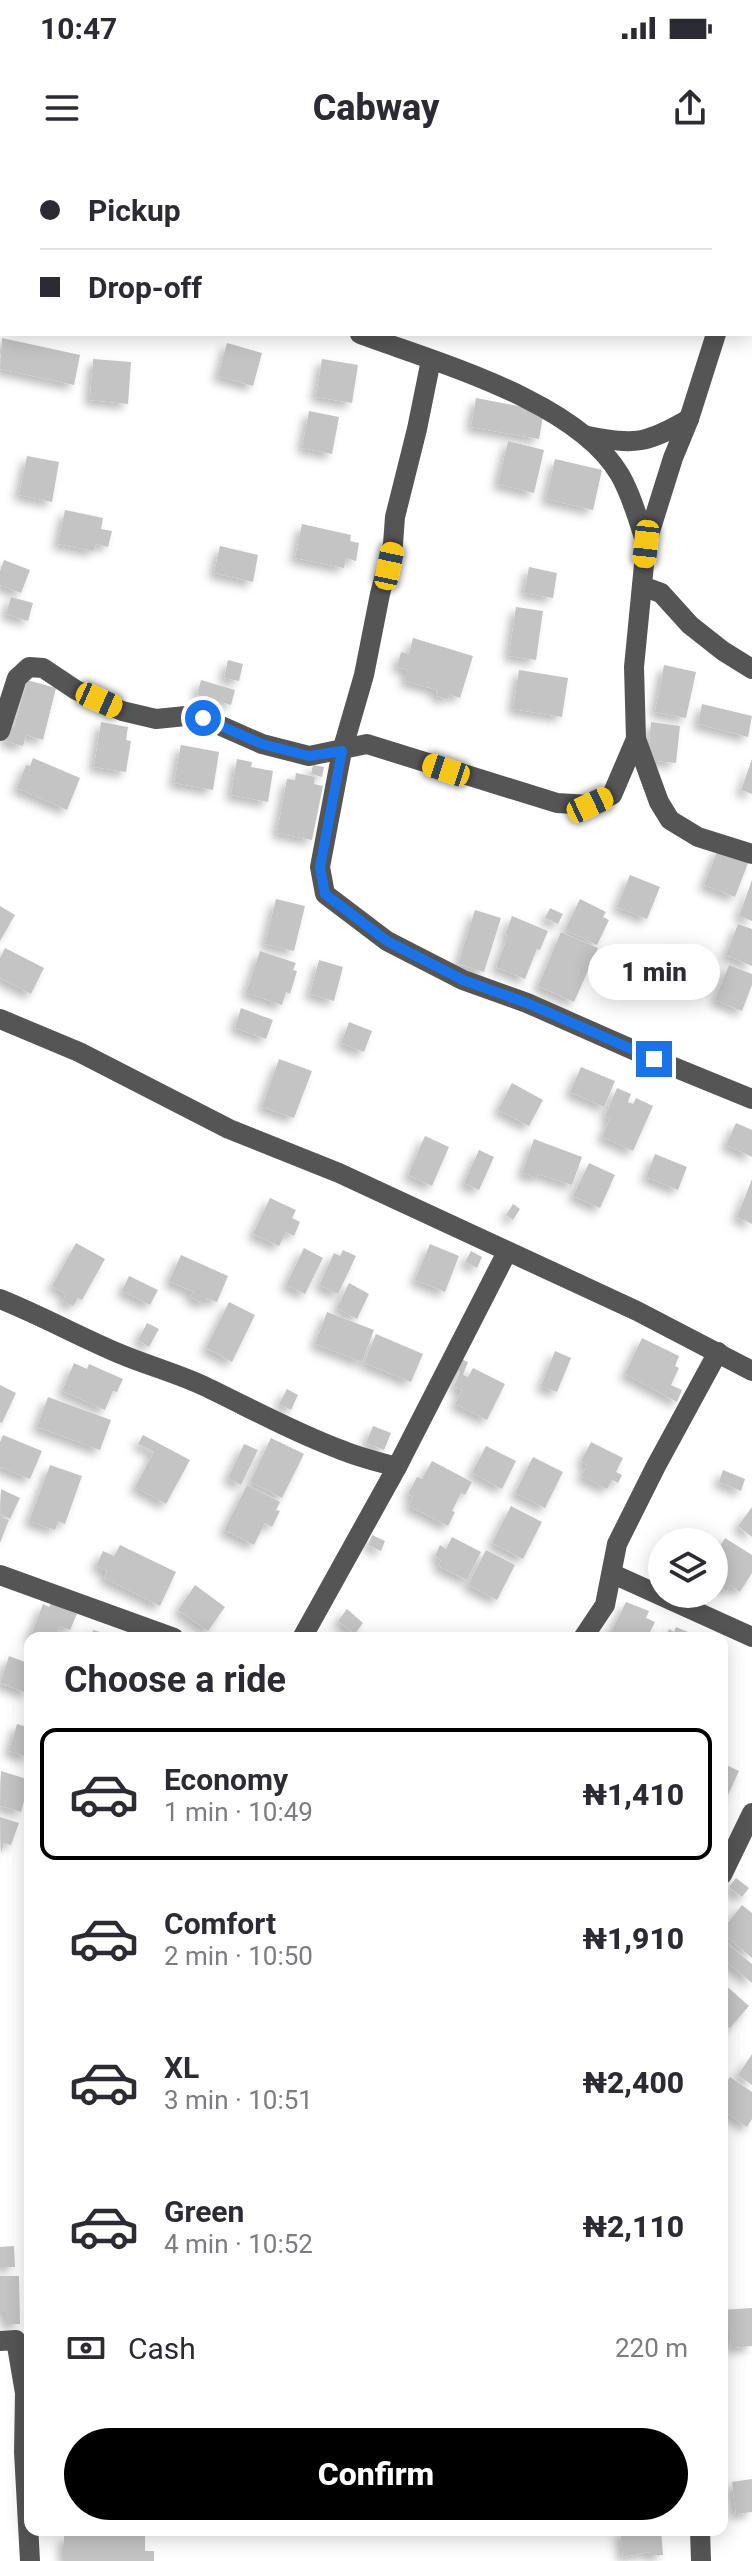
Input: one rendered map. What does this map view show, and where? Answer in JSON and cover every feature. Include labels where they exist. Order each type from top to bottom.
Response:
[{"type":"street","points":[[365,336],[526,398],[588,436],[620,475],[646,544]]},
{"type":"street","points":[[715,336],[646,544],[634,667],[636,739],[659,802],[670,820],[698,837],[752,854]]},
{"type":"street","points":[[431,360],[395,517],[393,544],[364,675],[342,751],[320,867],[325,894],[387,941],[463,980],[527,1003],[752,1099]]},
{"type":"street","points":[[588,436],[625,443],[659,436],[689,419]]},
{"type":"street","points":[[642,586],[661,593],[690,625],[752,669]]},
{"type":"street","points":[[0,731],[17,678],[29,667],[43,668],[76,690],[122,711],[156,719],[203,718],[262,744],[309,756],[367,744],[557,803],[590,805],[612,795],[636,739]]},
{"type":"street","points":[[0,1019],[79,1052],[229,1129],[339,1173],[637,1311],[752,1371]]},
{"type":"street","points":[[305,1632],[397,1467],[507,1252]]},
{"type":"street","points":[[0,1299],[131,1359],[203,1386],[345,1452],[397,1467]]},
{"type":"street","points":[[587,1632],[605,1605],[617,1544],[718,1352]]},
{"type":"street","points":[[613,1574],[752,1637]]},
{"type":"street","points":[[0,1575],[157,1632]]},
{"type":"street","points":[[728,1863],[752,1813]]},
{"type":"street","points":[[0,2341],[16,2340],[24,2387]]},
{"type":"street","points":[[29,2536],[30,2561]]},
{"type":"street","points":[[700,2536],[701,2561]]},
{"type":"building","points":[[2,338],[80,355],[74,385],[0,369]]},
{"type":"building","points":[[227,343],[262,353],[253,386],[218,376]]},
{"type":"building","points":[[93,359],[131,362],[128,404],[90,400]]},
{"type":"building","points":[[322,359],[358,365],[352,403],[316,397]]},
{"type":"building","points":[[476,398],[544,411],[539,439],[471,427]]},
{"type":"building","points":[[309,411],[339,417],[332,454],[302,448]]},
{"type":"building","points":[[508,441],[544,450],[534,493],[498,484]]},
{"type":"building","points":[[27,456],[59,462],[52,502],[19,495]]},
{"type":"building","points":[[555,459],[602,470],[593,510],[546,499]]},
{"type":"building","points":[[65,510],[103,518],[101,529],[112,531],[108,547],[96,544],[94,551],[58,544]]},
{"type":"building","points":[[302,524],[351,535],[350,541],[359,543],[356,561],[346,558],[344,568],[295,558]]},
{"type":"building","points":[[220,546],[258,555],[253,582],[214,573]]},
{"type":"building","points":[[4,560],[30,570],[21,593],[0,585]]},
{"type":"building","points":[[529,567],[557,573],[553,598],[524,593]]},
{"type":"building","points":[[11,597],[33,603],[28,621],[6,614]]},
{"type":"building","points":[[516,607],[543,611],[536,660],[509,656]]},
{"type":"building","points":[[413,638],[473,656],[460,698],[449,694],[448,699],[436,696],[437,690],[405,681],[408,670],[397,667],[401,652],[409,654]]},
{"type":"building","points":[[228,660],[243,664],[239,681],[224,678]]},
{"type":"building","points":[[664,665],[696,672],[686,718],[655,712]]},
{"type":"building","points":[[519,670],[568,678],[562,717],[513,709]]},
{"type":"building","points":[[27,680],[56,688],[43,740],[26,735],[23,746],[5,741],[9,726],[14,727]]},
{"type":"building","points":[[201,680],[235,690],[231,705],[197,695]]},
{"type":"building","points":[[702,704],[752,716],[748,737],[698,724]]},
{"type":"building","points":[[101,722],[128,727],[126,740],[131,741],[126,772],[94,767]]},
{"type":"building","points":[[651,722],[680,726],[676,763],[648,760]]},
{"type":"building","points":[[181,745],[219,752],[213,790],[174,783]]},
{"type":"building","points":[[33,758],[80,778],[67,810],[17,788],[26,765],[30,766]]},
{"type":"building","points":[[237,759],[252,762],[251,767],[273,771],[268,802],[231,795]]},
{"type":"building","points":[[752,759],[752,794],[741,790]]},
{"type":"building","points":[[313,765],[324,767],[322,777],[311,774]]},
{"type":"building","points":[[296,773],[315,777],[314,784],[323,786],[312,840],[277,833],[287,779],[295,780]]},
{"type":"building","points":[[719,847],[750,858],[735,897],[704,885]]},
{"type":"building","points":[[630,875],[660,887],[647,919],[617,907]]},
{"type":"building","points":[[752,880],[752,921],[739,916]]},
{"type":"building","points":[[276,899],[305,906],[294,951],[265,944]]},
{"type":"building","points":[[580,899],[606,912],[603,917],[609,920],[597,945],[565,930]]},
{"type":"building","points":[[0,906],[15,915],[0,941]]},
{"type":"building","points":[[550,908],[563,914],[558,924],[545,918]]},
{"type":"building","points":[[475,910],[501,918],[484,972],[458,964]]},
{"type":"building","points":[[512,916],[548,931],[525,979],[496,967]]},
{"type":"building","points":[[738,924],[752,929],[752,966],[726,955]]},
{"type":"building","points":[[561,932],[598,948],[574,1002],[538,986]]},
{"type":"building","points":[[675,945],[717,961],[708,987],[665,971]]},
{"type":"building","points":[[5,948],[44,968],[31,994],[0,978],[0,958]]},
{"type":"building","points":[[260,951],[296,963],[293,970],[297,971],[290,994],[286,992],[282,1005],[246,993]]},
{"type":"building","points":[[319,960],[343,967],[334,1001],[310,994]]},
{"type":"building","points":[[729,965],[752,974],[752,985],[742,1011],[715,1000]]},
{"type":"building","points":[[241,1008],[273,1020],[266,1039],[235,1028]]},
{"type":"building","points":[[349,1022],[372,1031],[364,1052],[341,1043]]},
{"type":"building","points":[[279,1059],[312,1071],[294,1118],[262,1107]]},
{"type":"building","points":[[581,1067],[615,1081],[604,1107],[570,1092]]},
{"type":"building","points":[[512,1083],[543,1100],[529,1126],[498,1110]]},
{"type":"building","points":[[617,1088],[631,1094],[628,1102],[633,1104],[636,1098],[653,1106],[633,1151],[602,1137],[610,1118],[605,1116]]},
{"type":"building","points":[[736,1123],[752,1130],[752,1157],[726,1145]]},
{"type":"building","points":[[425,1136],[449,1147],[432,1186],[408,1175]]},
{"type":"building","points":[[534,1139],[582,1157],[572,1185],[538,1174],[536,1178],[522,1173]]},
{"type":"building","points":[[479,1150],[494,1157],[479,1190],[464,1183]]},
{"type":"building","points":[[655,1154],[687,1167],[678,1190],[646,1177]]},
{"type":"building","points":[[589,1163],[615,1175],[600,1208],[573,1196]]},
{"type":"building","points":[[752,1179],[752,1224],[737,1217]]},
{"type":"building","points":[[270,1198],[296,1210],[292,1218],[300,1222],[294,1236],[286,1232],[279,1246],[253,1234]]},
{"type":"building","points":[[513,1204],[520,1209],[513,1220],[506,1215]]},
{"type":"building","points":[[76,1243],[105,1259],[82,1300],[78,1298],[73,1306],[63,1301],[66,1294],[52,1286]]},
{"type":"building","points":[[430,1244],[459,1256],[445,1292],[415,1280]]},
{"type":"building","points":[[304,1248],[323,1258],[305,1294],[286,1285]]},
{"type":"building","points":[[343,1250],[356,1256],[338,1294],[319,1285],[334,1253],[340,1256]]},
{"type":"building","points":[[471,1251],[482,1257],[477,1268],[465,1262]]},
{"type":"building","points":[[181,1255],[228,1276],[217,1302],[207,1298],[205,1304],[190,1297],[193,1292],[169,1281]]},
{"type":"building","points":[[129,1276],[158,1290],[150,1305],[122,1291]]},
{"type":"building","points":[[349,1283],[369,1294],[357,1319],[337,1308]]},
{"type":"building","points":[[229,1302],[255,1315],[232,1362],[206,1348]]},
{"type":"building","points":[[327,1312],[374,1330],[362,1362],[315,1344]]},
{"type":"building","points":[[147,1323],[159,1329],[149,1347],[138,1340]]},
{"type":"building","points":[[376,1334],[423,1354],[411,1382],[364,1363]]},
{"type":"building","points":[[642,1338],[679,1356],[675,1366],[679,1368],[671,1385],[682,1390],[677,1402],[625,1374]]},
{"type":"building","points":[[555,1351],[571,1358],[557,1392],[541,1386]]},
{"type":"building","points":[[457,1357],[468,1362],[463,1375],[468,1377],[473,1368],[505,1384],[487,1420],[455,1404],[462,1390],[454,1386],[460,1372],[452,1368]]},
{"type":"building","points":[[74,1363],[87,1369],[89,1364],[123,1379],[117,1392],[113,1391],[105,1410],[62,1391]]},
{"type":"building","points":[[0,1385],[16,1393],[2,1423],[0,1422]]},
{"type":"building","points":[[287,1389],[298,1395],[291,1410],[279,1404]]},
{"type":"building","points":[[48,1397],[111,1420],[100,1450],[37,1427]]},
{"type":"building","points":[[373,1426],[391,1433],[384,1450],[366,1443]]},
{"type":"building","points":[[3,1435],[42,1451],[30,1479],[0,1467]]},
{"type":"building","points":[[143,1435],[190,1460],[166,1504],[135,1487],[154,1452],[138,1444]]},
{"type":"building","points":[[271,1438],[304,1454],[282,1498],[250,1482]]},
{"type":"building","points":[[591,1442],[623,1458],[616,1472],[622,1475],[618,1483],[612,1480],[607,1489],[581,1476],[587,1465],[581,1461]]},
{"type":"building","points":[[244,1444],[258,1450],[241,1485],[228,1478]]},
{"type":"building","points":[[486,1446],[516,1461],[502,1489],[472,1473]]},
{"type":"building","points":[[533,1457],[563,1472],[545,1508],[515,1493]]},
{"type":"building","points":[[432,1461],[472,1482],[465,1495],[461,1493],[448,1526],[409,1506],[413,1497],[408,1494],[417,1477],[422,1479]]},
{"type":"building","points":[[50,1465],[82,1476],[65,1524],[58,1521],[55,1530],[29,1521]]},
{"type":"building","points":[[723,1470],[745,1479],[741,1491],[719,1482]]},
{"type":"building","points":[[247,1485],[280,1502],[276,1510],[280,1511],[272,1527],[265,1523],[254,1545],[224,1530]]},
{"type":"building","points":[[1,1489],[20,1498],[10,1519],[0,1514]]},
{"type":"building","points":[[511,1506],[542,1522],[523,1559],[492,1543]]},
{"type":"building","points":[[752,1507],[752,1537],[738,1526]]},
{"type":"building","points":[[0,1517],[9,1520],[0,1543]]},
{"type":"building","points":[[372,1535],[385,1541],[381,1551],[368,1545]]},
{"type":"building","points":[[452,1537],[481,1552],[467,1580],[438,1566],[441,1560],[435,1556],[440,1545],[446,1549]]},
{"type":"building","points":[[728,1540],[752,1555],[752,1573],[740,1592],[730,1585],[728,1589]]},
{"type":"building","points":[[120,1545],[176,1572],[160,1606],[104,1578],[107,1571],[96,1566],[103,1551],[114,1556]]},
{"type":"building","points":[[486,1550],[515,1565],[497,1600],[468,1585]]},
{"type":"building","points":[[195,1585],[225,1607],[208,1631],[178,1610]]},
{"type":"building","points":[[626,1602],[649,1611],[646,1618],[655,1622],[650,1632],[611,1632]]},
{"type":"building","points":[[51,1603],[77,1614],[70,1630],[60,1626],[58,1632],[32,1632],[43,1604],[49,1607]]},
{"type":"building","points":[[347,1609],[363,1623],[356,1632],[352,1632],[338,1621]]},
{"type":"building","points":[[9,1656],[24,1662],[24,1692],[0,1683]]},
{"type":"building","points":[[17,1724],[24,1726],[24,1756],[9,1751]]},
{"type":"building","points":[[728,1766],[739,1771],[728,1795]]},
{"type":"building","points":[[1,1771],[24,1778],[21,1812],[0,1806]]},
{"type":"building","points":[[0,1817],[19,1823],[11,1845],[4,1843],[1,1853]]},
{"type":"building","points":[[736,1878],[749,1888],[742,1897],[729,1887]]},
{"type":"building","points":[[742,1905],[752,1913],[752,1958],[728,1938],[728,1922]]},
{"type":"building","points":[[728,1944],[752,1964],[752,1983],[728,1963]]},
{"type":"building","points":[[728,1987],[749,2006],[730,2028],[728,2026]]},
{"type":"building","points":[[752,2054],[752,2085],[738,2075]]},
{"type":"building","points":[[730,2077],[752,2092],[752,2119],[747,2127],[728,2114]]},
{"type":"building","points":[[14,2246],[15,2267],[0,2267],[0,2247]]},
{"type":"building","points":[[0,2276],[19,2276],[20,2324],[6,2324],[6,2312],[0,2312]]},
{"type":"building","points":[[752,2308],[752,2346],[731,2348],[728,2310]]},
{"type":"building","points":[[752,2479],[752,2512],[736,2514],[732,2482]]},
{"type":"building","points":[[64,2536],[145,2536],[145,2551],[154,2551],[154,2561],[64,2561]]},
{"type":"building","points":[[621,2536],[661,2536],[663,2555],[649,2556],[649,2552],[623,2557]]},
{"type":"route","points":[[203,718],[262,744],[309,756],[342,751],[320,867],[325,894],[345,910],[387,941],[463,980],[527,1003],[654,1059]]}]
